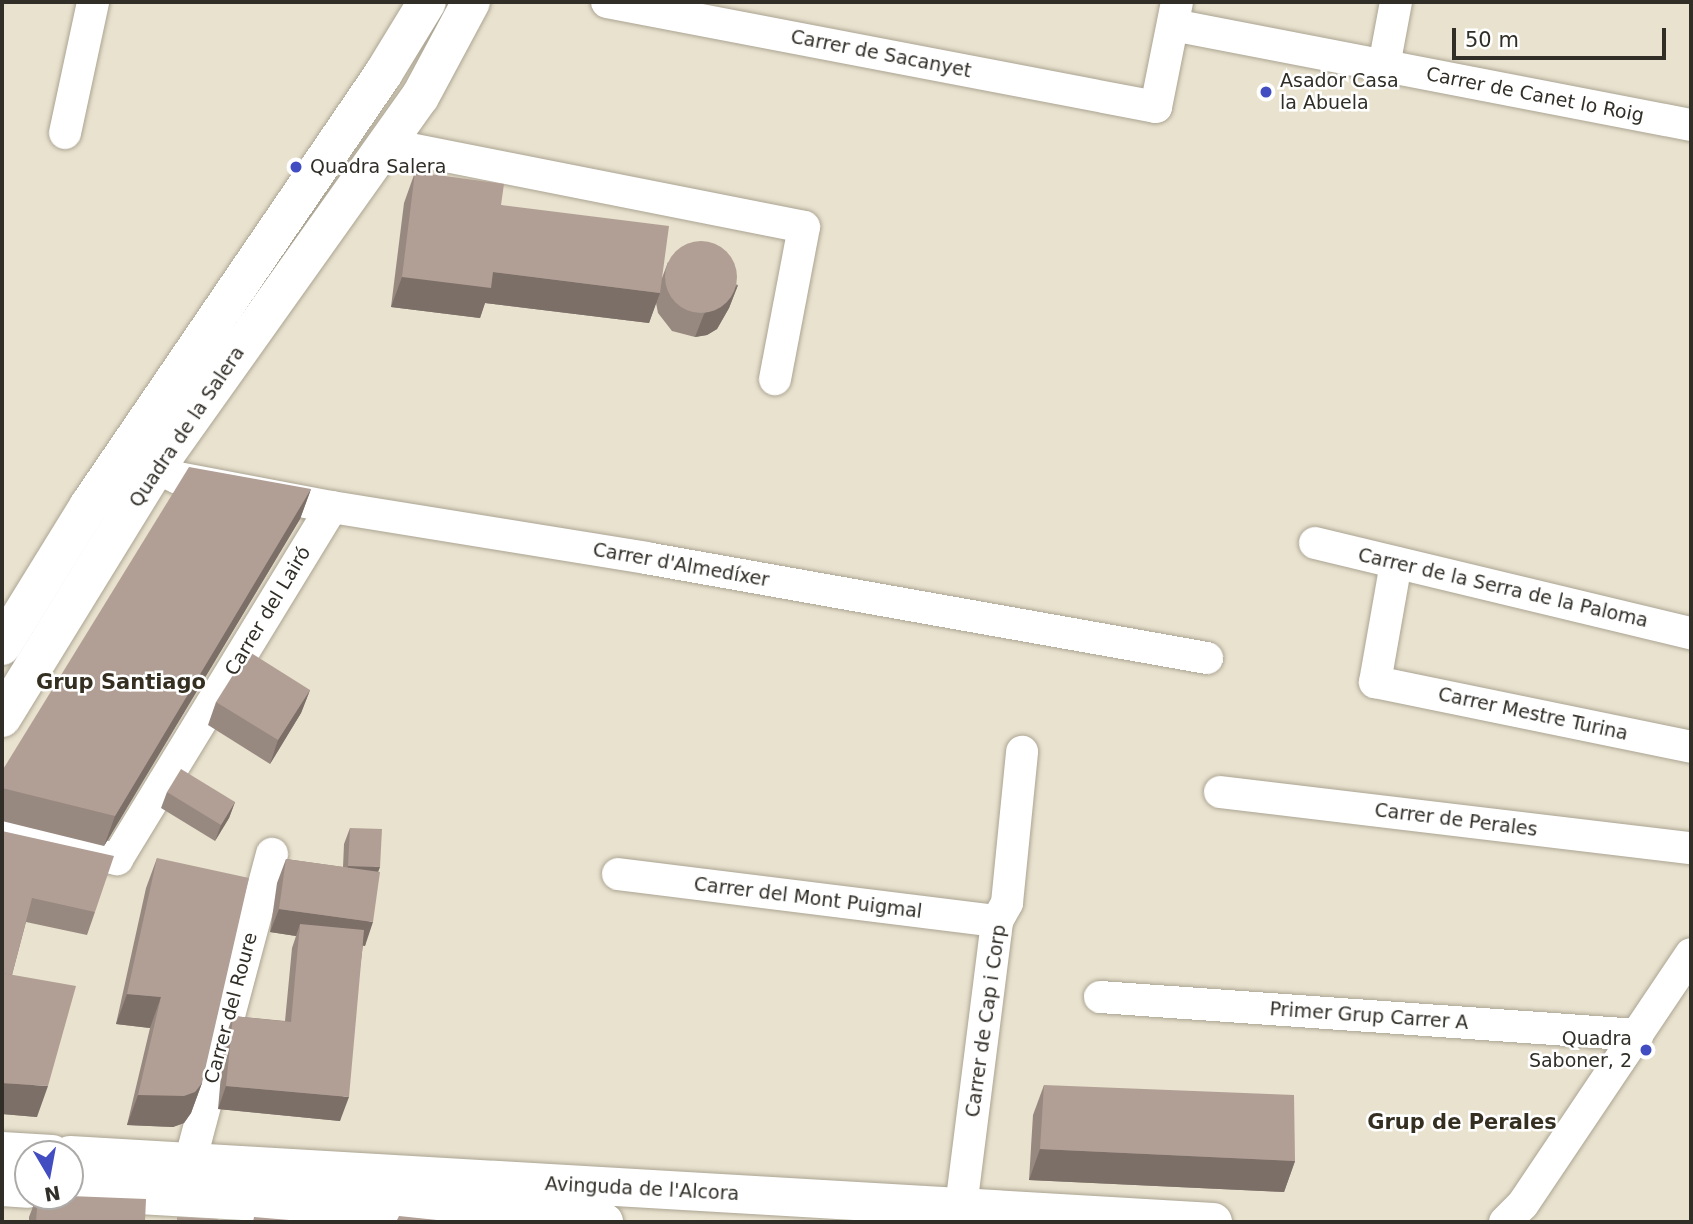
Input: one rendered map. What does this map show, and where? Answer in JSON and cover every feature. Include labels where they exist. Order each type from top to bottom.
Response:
[{"type":"main road","name":"Quadra de la Salera","points":[[2,646],[138,431],[383,74],[427,2]]},
{"type":"main road","name":"Quadra de la Salera","points":[[2,718],[156,468],[420,97],[471,2]]},
{"type":"main road","points":[[383,74],[420,97]]},
{"type":"main road","points":[[347,126],[385,144]]},
{"type":"main road","name":"Avinguda de l'Alcora","points":[[84,1156],[1213,1222]]},
{"type":"main road","name":"Avinguda de l'Alcora","points":[[84,1192],[385,1216],[604,1222]]},
{"type":"street","points":[[65,133],[93,2]]},
{"type":"street","name":"Carrer de Sacanyet","points":[[607,2],[1156,107],[1175,13]]},
{"type":"street","points":[[1384,66],[1396,2]]},
{"type":"street","name":"Carrer de Canet lo Roig","points":[[1175,13],[1384,66],[1691,125]]},
{"type":"street","points":[[385,144],[804,227],[775,379]]},
{"type":"street","name":"Carrer d'Almedíxer","points":[[156,468],[178,478],[332,507],[646,558],[1207,658]]},
{"type":"street","name":"Carrer del Lairó","points":[[2,834],[117,859],[332,507]]},
{"type":"street","name":"Carrer de la Serra de la Paloma","points":[[1315,543],[1691,634]]},
{"type":"street","name":"Carrer Mestre Turina","points":[[1396,563],[1375,682],[1691,747]]},
{"type":"street","name":"Carrer de Cap i Corp","points":[[961,1208],[997,921],[1007,903],[1022,752]]},
{"type":"street","name":"Carrer de Perales","points":[[1220,792],[1691,848]]},
{"type":"street","name":"Carrer del Roure","points":[[190,1162],[272,855]]},
{"type":"street","name":"Carrer del Mont Puigmal","points":[[618,874],[997,921]]},
{"type":"street","points":[[1519,1216],[1691,954]]},
{"type":"street","name":"Primer Grup Carrer A","points":[[1100,997],[1638,1035]]},
{"type":"building","points":[[415,172],[504,184],[501,205],[669,226],[660,293],[493,272],[491,288],[402,277]]},
{"type":"building","points":[[708,241],[727,251],[735,263],[735,291],[727,303],[715,311],[694,313],[675,303],[667,291],[665,270],[675,251],[687,243]]},
{"type":"building","points":[[189,467],[311,489],[115,816],[2,788],[2,771]]},
{"type":"building","points":[[248,651],[310,690],[278,740],[216,702]]},
{"type":"building","points":[[181,769],[235,802],[221,825],[167,792]]},
{"type":"building","points":[[350,828],[382,829],[380,867],[348,866]]},
{"type":"building","points":[[2,831],[114,856],[95,912],[32,898],[12,975],[2,973]]},
{"type":"building","points":[[157,858],[249,878],[202,1083],[195,1092],[184,1096],[138,1095],[161,997],[127,994]]},
{"type":"building","points":[[286,859],[380,872],[373,922],[279,909]]},
{"type":"building","points":[[300,924],[364,930],[349,1097],[226,1086],[233,1016],[291,1022]]},
{"type":"building","points":[[2,973],[76,986],[48,1086],[2,1083]]},
{"type":"building","points":[[1044,1085],[1294,1095],[1295,1161],[1040,1149]]},
{"type":"building","points":[[84,1197],[146,1199],[145,1222],[36,1222],[37,1210],[84,1210]]},
{"type":"building","points":[[399,1216],[456,1222],[396,1222]]},
{"type":"building","points":[[177,1217],[218,1219],[217,1222],[177,1222]]},
{"type":"building","points":[[254,1217],[313,1222],[253,1222]]},
{"type":"place","name":"Asador Casa la Abuela","points":[[1266,92]]},
{"type":"place","name":"Quadra Salera","points":[[296,167]]},
{"type":"place","name":"Quadra Saboner, 2","points":[[1646,1050]]},
{"type":"district","name":"Grup Santiago","points":[[121,682]]},
{"type":"district","name":"Grup de Perales","points":[[1462,1122]]}]
